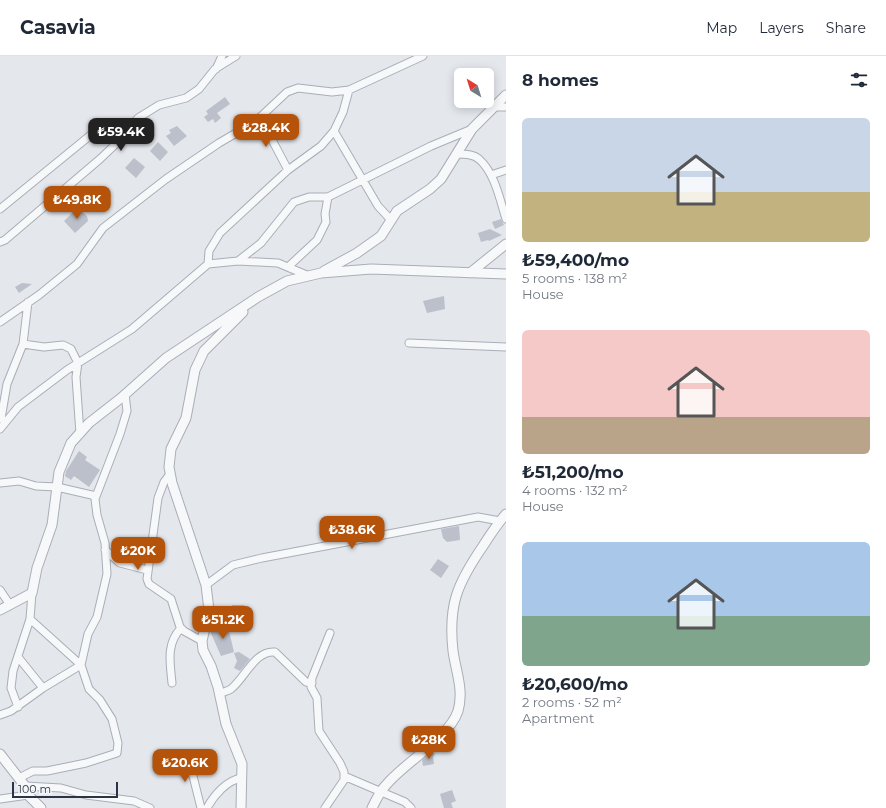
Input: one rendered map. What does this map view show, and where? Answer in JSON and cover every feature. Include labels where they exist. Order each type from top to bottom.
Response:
[{"type":"street","points":[[0,242],[116,144],[144,114],[159,105],[186,98],[199,89],[216,69],[222,56]]},
{"type":"street","points":[[216,69],[236,56]]},
{"type":"street","points":[[0,322],[77,264],[103,228],[166,179],[260,117],[287,92],[298,88],[332,92],[349,90],[423,56]]},
{"type":"street","points":[[208,264],[209,251],[220,233],[288,170],[321,146],[334,131],[349,90]]},
{"type":"street","points":[[494,107],[506,94]]},
{"type":"street","points":[[494,107],[506,107]]},
{"type":"street","points":[[321,273],[357,253],[381,236],[397,211],[417,200],[441,179],[472,129],[493,108]]},
{"type":"street","points":[[260,117],[288,170]]},
{"type":"street","points":[[0,209],[98,129],[104,129],[116,144]]},
{"type":"street","points":[[238,261],[261,242],[294,202],[308,197],[328,197],[431,146],[472,129]]},
{"type":"street","points":[[334,131],[378,206],[391,220]]},
{"type":"street","points":[[456,154],[469,154],[480,160],[491,176],[506,218]]},
{"type":"street","points":[[491,176],[506,170]]},
{"type":"street","points":[[288,267],[317,240],[326,222],[325,214],[328,197]]},
{"type":"street","points":[[470,273],[506,244]]},
{"type":"street","points":[[2,419],[78,363],[132,329],[208,264],[238,261],[278,264],[309,276]]},
{"type":"street","points":[[18,707],[11,688],[13,671],[30,619],[32,593],[37,568],[52,525],[59,472],[71,443],[89,423],[166,358],[258,297],[287,281],[321,273],[371,269],[506,274]]},
{"type":"street","points":[[241,808],[242,764],[226,724],[219,694],[202,641],[209,610],[206,585],[169,467],[171,450],[186,418],[195,370],[204,351],[258,297]]},
{"type":"street","points":[[0,429],[7,384],[23,344],[28,302]]},
{"type":"street","points":[[409,343],[506,347]]},
{"type":"street","points":[[23,344],[44,347],[63,345],[71,348],[78,363],[76,377],[80,434]]},
{"type":"street","points":[[19,778],[33,771],[47,771],[86,763],[117,753],[118,744],[116,730],[112,719],[100,700],[88,689],[81,665],[88,634],[97,617],[107,574],[105,550],[97,515],[96,496],[120,434],[127,411],[125,394]]},
{"type":"street","points":[[170,474],[164,482],[158,498],[157,517],[151,541],[147,570],[149,584],[171,599],[181,628],[202,641]]},
{"type":"street","points":[[0,483],[19,481],[36,486],[57,487],[96,496]]},
{"type":"street","points":[[206,585],[233,565],[262,558],[478,517],[503,518]]},
{"type":"street","points":[[372,808],[386,785],[411,760],[444,732],[458,711],[461,685],[454,653],[451,623],[453,603],[458,586],[503,518]]},
{"type":"street","points":[[105,550],[120,563],[147,570]]},
{"type":"street","points":[[0,590],[10,606]]},
{"type":"street","points":[[0,610],[32,593]]},
{"type":"street","points":[[30,619],[81,665]]},
{"type":"street","points":[[172,683],[169,656],[173,637],[181,628]]},
{"type":"street","points":[[325,808],[340,788],[344,776],[340,763],[319,731],[317,698],[312,683],[330,633]]},
{"type":"street","points":[[219,694],[231,689],[262,655],[271,652],[275,652],[306,682],[312,683]]},
{"type":"street","points":[[18,657],[43,688]]},
{"type":"street","points":[[0,715],[18,707],[43,688],[81,665]]},
{"type":"street","points":[[0,754],[25,786],[28,796],[42,808]]},
{"type":"street","points":[[182,754],[193,776],[201,808]]},
{"type":"street","points":[[344,776],[405,802],[411,808]]},
{"type":"street","points":[[207,808],[226,784],[231,780],[242,778]]},
{"type":"street","points":[[25,786],[61,788],[86,795],[134,801],[150,808]]},
{"type":"street","points":[[0,799],[28,796]]},
{"type":"building","points":[[225,97],[230,104],[217,113],[221,118],[215,123],[213,119],[208,122],[204,117],[208,114],[206,111]]},
{"type":"building","points":[[177,126],[187,136],[174,146],[166,136],[171,133],[169,130]]},
{"type":"building","points":[[158,142],[168,152],[160,161],[150,151]]},
{"type":"building","points":[[134,158],[145,167],[136,178],[125,168]]},
{"type":"building","points":[[80,210],[87,216],[88,221],[75,233],[64,221],[74,211]]},
{"type":"building","points":[[501,219],[504,225],[495,229],[492,222]]},
{"type":"building","points":[[490,229],[502,235],[489,241],[481,242],[478,233]]},
{"type":"building","points":[[22,283],[32,284],[19,293],[15,287]]},
{"type":"building","points":[[444,296],[445,309],[427,313],[423,301]]},
{"type":"building","points":[[79,451],[87,457],[85,460],[100,470],[89,487],[74,476],[71,480],[65,476],[66,471]]},
{"type":"building","points":[[459,526],[460,540],[447,542],[443,538],[441,529]]},
{"type":"building","points":[[438,559],[449,566],[441,578],[430,570]]},
{"type":"building","points":[[232,605],[244,605],[243,620],[227,619],[228,612],[232,612]]},
{"type":"building","points":[[228,627],[234,652],[221,656],[210,631],[216,628]]},
{"type":"building","points":[[239,652],[250,659],[240,671],[234,668],[237,661],[234,653]]},
{"type":"building","points":[[432,753],[435,753],[433,757],[434,764],[423,766],[422,760]]},
{"type":"building","points":[[452,790],[456,801],[451,803],[453,808],[444,808],[440,794]]}]
